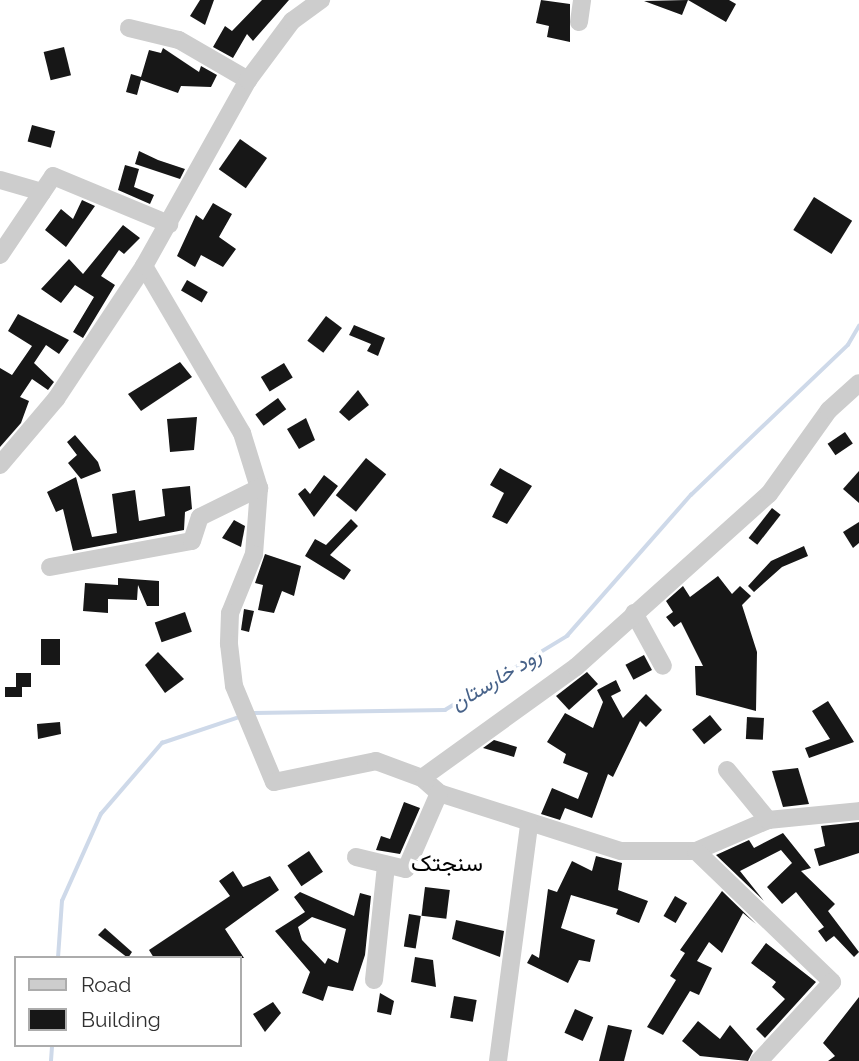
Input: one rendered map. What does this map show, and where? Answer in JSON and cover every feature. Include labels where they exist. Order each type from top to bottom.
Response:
[{"type":"street","points":[[0,465],[56,399],[144,266],[248,80],[292,21],[321,0]]},
{"type":"street","points":[[579,22],[582,0]]},
{"type":"street","points":[[129,28],[179,40],[248,80]]},
{"type":"street","points":[[0,255],[53,176],[169,224]]},
{"type":"street","points":[[0,180],[42,191]]},
{"type":"street","points":[[144,266],[242,433],[258,488],[254,554],[230,613],[234,686],[274,782],[376,761],[422,778],[439,793],[529,825],[621,851],[696,851],[768,820],[859,811]]},
{"type":"street","points":[[422,778],[576,667],[769,494],[830,410],[859,383]]},
{"type":"street","points":[[50,567],[192,541],[200,517],[258,488]]},
{"type":"street","points":[[634,613],[663,666]]},
{"type":"street","points":[[727,770],[768,820]]},
{"type":"street","points":[[356,857],[406,869],[439,793]]},
{"type":"street","points":[[498,1061],[529,825]]},
{"type":"street","points":[[696,851],[832,982],[759,1061]]},
{"type":"street","points":[[374,980],[386,865]]},
{"type":"building","points":[[200,0],[214,0],[205,25],[190,16]]},
{"type":"building","points":[[262,0],[289,0],[253,41],[247,34],[233,58],[213,47],[225,26],[232,31]]},
{"type":"building","points":[[541,0],[570,4],[570,42],[547,37],[549,26],[536,23]]},
{"type":"building","points":[[688,0],[682,15],[644,1]]},
{"type":"building","points":[[688,0],[729,0],[736,4],[726,22]]},
{"type":"building","points":[[64,47],[71,75],[51,80],[44,52]]},
{"type":"building","points":[[163,48],[199,72],[201,66],[217,75],[211,87],[181,86],[178,93],[141,80],[137,95],[126,92],[131,74],[141,77],[149,50],[161,53]]},
{"type":"building","points":[[32,125],[55,131],[51,148],[28,141]]},
{"type":"building","points":[[240,139],[267,158],[246,188],[219,169]]},
{"type":"building","points":[[139,151],[185,169],[180,179],[135,164]]},
{"type":"building","points":[[125,165],[139,169],[134,187],[154,195],[150,204],[118,190]]},
{"type":"building","points":[[814,197],[852,221],[831,254],[793,230]]},
{"type":"building","points":[[82,200],[95,206],[66,247],[45,230],[61,209],[73,219]]},
{"type":"building","points":[[213,203],[232,214],[219,237],[236,249],[223,267],[201,255],[195,267],[177,256],[196,215],[203,220]]},
{"type":"building","points":[[123,225],[140,238],[124,254],[119,250],[101,276],[115,285],[83,338],[73,332],[94,297],[75,285],[61,303],[41,289],[69,259],[83,274]]},
{"type":"building","points":[[187,280],[208,292],[202,302],[181,290]]},
{"type":"building","points":[[18,314],[69,340],[59,354],[46,345],[34,363],[54,382],[48,390],[32,379],[20,397],[29,401],[21,423],[0,447],[0,368],[12,375],[32,346],[8,331]]},
{"type":"building","points":[[326,316],[342,328],[323,353],[307,341]]},
{"type":"building","points":[[354,325],[385,338],[378,356],[367,351],[371,344],[349,335]]},
{"type":"building","points":[[180,362],[192,377],[141,411],[128,394]]},
{"type":"building","points":[[284,363],[293,378],[270,391],[261,377]]},
{"type":"building","points":[[358,390],[369,405],[349,421],[339,412]]},
{"type":"building","points":[[278,398],[286,409],[264,426],[255,414]]},
{"type":"building","points":[[197,417],[194,450],[170,452],[167,419]]},
{"type":"building","points":[[306,418],[315,440],[299,449],[287,429]]},
{"type":"building","points":[[845,432],[853,444],[835,455],[828,444]]},
{"type":"building","points":[[75,435],[98,462],[101,471],[81,479],[68,463],[77,455],[67,442]]},
{"type":"building","points":[[366,458],[386,474],[356,512],[336,495]]},
{"type":"building","points":[[500,468],[532,486],[507,524],[492,517],[504,493],[490,485]]},
{"type":"building","points":[[859,471],[859,503],[843,489]]},
{"type":"building","points":[[324,475],[338,486],[314,517],[298,494],[305,488],[310,494]]},
{"type":"building","points":[[76,477],[92,537],[117,533],[112,494],[135,490],[139,521],[165,516],[162,489],[190,486],[192,509],[185,512],[184,530],[73,551],[63,509],[56,512],[47,492]]},
{"type":"building","points":[[772,508],[781,515],[757,545],[749,538]]},
{"type":"building","points":[[351,519],[358,526],[330,555],[351,570],[344,580],[305,556],[315,539],[326,545]]},
{"type":"building","points":[[234,520],[245,526],[241,547],[222,538]]},
{"type":"building","points":[[859,522],[859,543],[853,548],[843,532]]},
{"type":"building","points":[[804,546],[808,556],[782,567],[754,592],[748,586],[771,561]]},
{"type":"building","points":[[265,554],[301,566],[294,596],[282,591],[274,613],[258,610],[263,585],[255,583]]},
{"type":"building","points":[[718,576],[732,594],[740,586],[751,596],[742,605],[757,652],[756,711],[696,695],[695,666],[703,666],[681,622],[674,627],[666,617],[673,612],[666,601],[683,586],[690,597]]},
{"type":"building","points":[[118,578],[159,581],[159,606],[147,606],[138,585],[137,600],[108,599],[108,613],[83,611],[85,583],[118,585]]},
{"type":"building","points":[[244,609],[254,611],[249,632],[241,630]]},
{"type":"building","points":[[185,612],[192,632],[162,642],[155,622]]},
{"type":"building","points":[[41,639],[60,639],[60,665],[41,665]]},
{"type":"building","points":[[158,652],[184,679],[165,693],[145,665]]},
{"type":"building","points":[[644,655],[652,670],[633,680],[625,665]]},
{"type":"building","points":[[587,672],[598,684],[569,710],[556,696]]},
{"type":"building","points":[[16,673],[31,673],[31,687],[22,687],[22,697],[5,697],[5,687],[16,687]]},
{"type":"building","points":[[616,680],[621,691],[611,696],[623,718],[646,694],[662,710],[646,727],[640,721],[613,777],[608,774],[592,818],[565,808],[560,820],[541,814],[552,788],[578,799],[588,773],[563,763],[566,754],[547,742],[565,713],[593,728],[603,702],[597,690]]},
{"type":"building","points":[[828,701],[854,742],[809,758],[805,748],[830,739],[812,711]]},
{"type":"building","points":[[710,715],[722,730],[704,744],[692,729]]},
{"type":"building","points":[[747,717],[764,718],[763,740],[746,739]]},
{"type":"building","points":[[60,722],[61,734],[38,739],[37,724]]},
{"type":"building","points":[[494,740],[517,747],[514,757],[483,748]]},
{"type":"building","points":[[798,768],[809,804],[783,807],[772,771]]},
{"type":"building","points":[[404,802],[420,808],[400,854],[376,850],[381,836],[390,839]]},
{"type":"building","points":[[859,822],[859,853],[819,866],[814,849],[825,846],[821,826]]},
{"type":"building","points":[[783,833],[811,868],[801,871],[835,904],[828,911],[859,952],[854,957],[834,936],[826,942],[818,931],[824,927],[796,892],[782,904],[767,887],[792,863],[781,850],[740,871],[764,901],[716,855],[749,840],[754,848]]},
{"type":"building","points":[[309,851],[323,872],[301,886],[287,866]]},
{"type":"building","points":[[596,856],[622,863],[618,890],[648,901],[639,923],[616,914],[618,909],[571,895],[561,928],[595,940],[590,962],[579,960],[568,983],[527,963],[532,954],[539,958],[548,889],[557,892],[572,861],[592,871]]},
{"type":"building","points":[[233,871],[243,887],[270,876],[279,890],[225,929],[244,958],[153,956],[149,950],[230,896],[219,881]]},
{"type":"building","points":[[425,887],[450,890],[446,919],[421,916]]},
{"type":"building","points":[[722,891],[756,924],[743,913],[722,953],[709,942],[697,961],[712,968],[699,995],[690,991],[663,1035],[647,1027],[676,980],[670,976],[685,953],[680,950]]},
{"type":"building","points":[[300,892],[354,916],[360,893],[371,896],[365,955],[353,991],[328,986],[323,1001],[302,993],[310,972],[275,931],[305,912],[294,897]],"holes":[[[312,917],[346,929],[338,963],[328,958],[325,964],[302,940],[298,927]]]},
{"type":"building","points":[[675,896],[687,903],[676,923],[664,916]]},
{"type":"building","points":[[409,914],[421,916],[416,948],[404,947]]},
{"type":"building","points":[[456,920],[504,931],[500,957],[452,939]]},
{"type":"building","points":[[105,928],[132,952],[125,956],[98,935]]},
{"type":"building","points":[[766,943],[816,982],[765,1038],[756,1029],[785,999],[772,987],[776,982],[751,963]]},
{"type":"building","points":[[415,957],[433,960],[436,987],[411,982]]},
{"type":"building","points":[[380,993],[394,1001],[391,1015],[377,1012]]},
{"type":"building","points":[[454,996],[477,1000],[473,1022],[450,1018]]},
{"type":"building","points":[[859,997],[859,1061],[828,1061],[835,1056],[823,1043]]},
{"type":"building","points":[[273,1002],[281,1013],[265,1032],[253,1014]]},
{"type":"building","points":[[575,1009],[593,1017],[583,1041],[564,1033]]},
{"type":"building","points":[[698,1021],[720,1039],[730,1025],[753,1051],[748,1061],[700,1056],[682,1041]]},
{"type":"building","points":[[608,1025],[632,1030],[624,1061],[599,1061]]},
{"type":"waterway","name":"رود خارستان","points":[[253,713],[445,710],[567,636],[691,495],[848,345],[859,326]]},
{"type":"waterway","name":"رود خارستان","points":[[58,956],[62,901],[101,814],[162,743],[242,716]]},
{"type":"waterway","name":"رود خارستان","points":[[51,1061],[52,1047]]},
{"type":"district","name":"سنجتک","points":[[447,863]]}]
